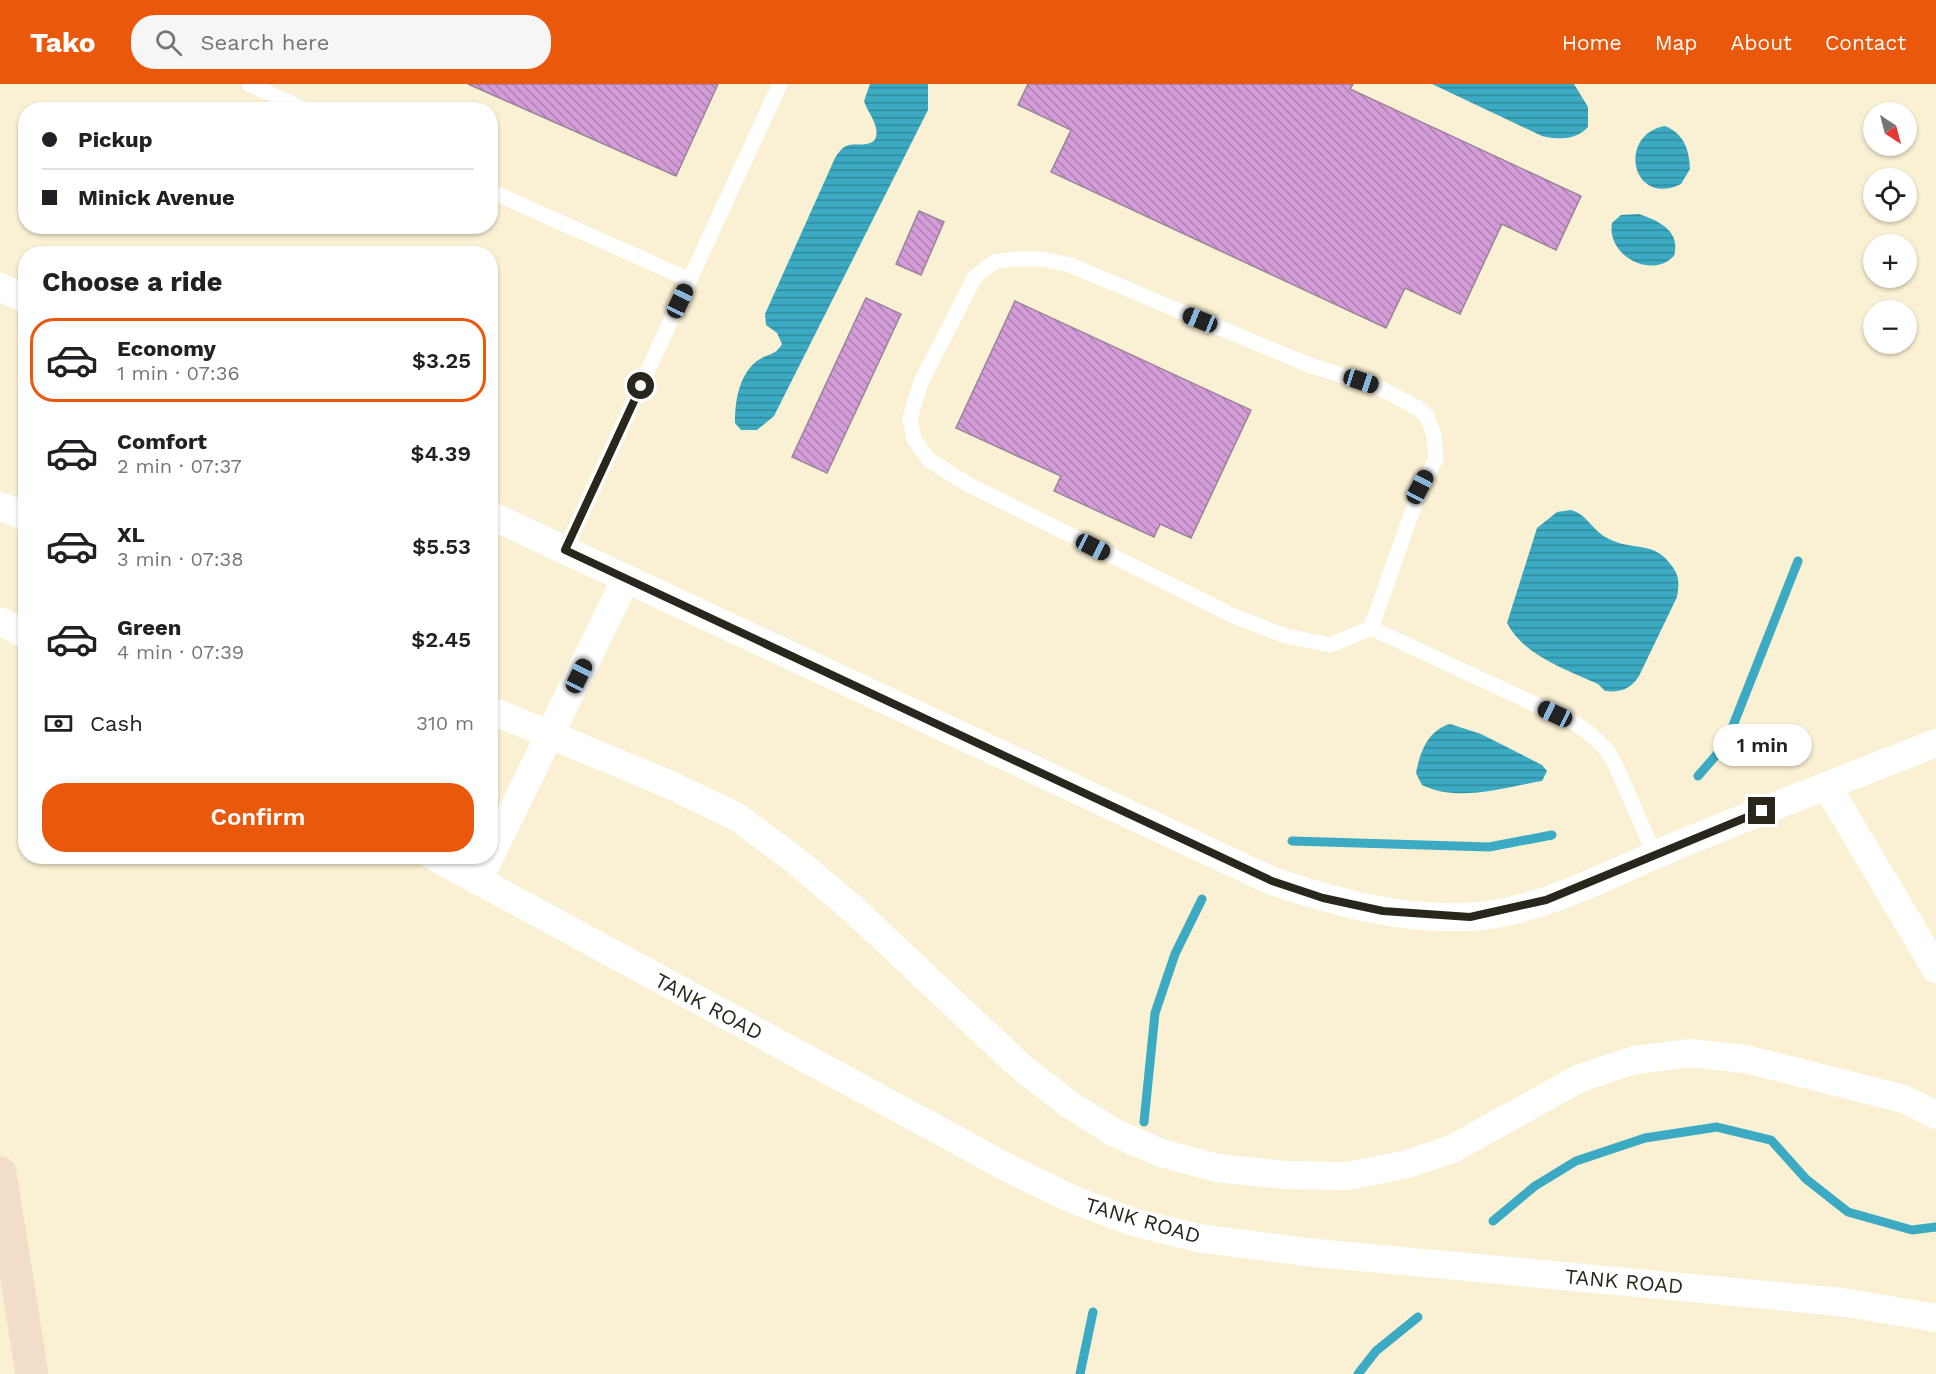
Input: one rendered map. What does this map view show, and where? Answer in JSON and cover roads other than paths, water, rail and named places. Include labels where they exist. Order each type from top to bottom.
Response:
[{"type":"street","points":[[0,287],[18,295]]},
{"type":"street","points":[[0,506],[18,513]]},
{"type":"street","points":[[498,519],[1272,881],[1323,898],[1383,911],[1470,917],[1546,900],[1936,743]]},
{"type":"street","points":[[498,840],[626,579]]},
{"type":"street","points":[[0,621],[18,631]]},
{"type":"street","points":[[498,713],[666,783],[736,818],[795,860],[854,910],[1020,1066],[1061,1098],[1113,1132],[1172,1156],[1217,1168],[1285,1175],[1347,1176],[1404,1165],[1452,1149],[1580,1078],[1635,1060],[1690,1053],[1745,1059],[1904,1099],[1936,1115]]},
{"type":"street","points":[[1827,786],[1936,969]]},
{"type":"street","name":"TANK ROAD","points":[[447,864],[1010,1169],[1074,1200],[1133,1222],[1198,1238],[1305,1252],[1841,1302],[1936,1318]]},
{"type":"street","points":[[478,881],[486,864]]},
{"type":"street","points":[[0,1173],[32,1374]]},
{"type":"lane","points":[[249,84],[288,102]]},
{"type":"lane","points":[[565,550],[780,84]]},
{"type":"lane","points":[[498,195],[690,280]]},
{"type":"lane","points":[[1371,628],[1420,487],[1436,459],[1434,435],[1427,416],[1409,403],[1376,386],[1309,365],[1070,266],[1041,259],[1016,259],[994,262],[975,277],[921,382],[910,419],[914,440],[929,460],[970,486],[1236,617],[1286,636],[1330,645],[1371,628],[1573,722],[1606,749],[1616,766],[1655,855]]},
{"type":"water","points":[[870,84],[928,84],[928,110],[774,416],[757,430],[741,430],[735,423],[735,414],[737,397],[743,379],[753,365],[775,352],[782,344],[777,333],[766,325],[765,314],[835,158],[847,146],[868,144],[875,139],[875,124],[864,101]]},
{"type":"water","points":[[1432,84],[1574,84],[1588,107],[1588,127],[1573,137],[1542,136]]},
{"type":"water","points":[[1665,126],[1677,133],[1684,143],[1690,169],[1681,184],[1664,189],[1651,186],[1641,178],[1636,167],[1636,154],[1640,142],[1650,132]]},
{"type":"water","points":[[1639,214],[1661,224],[1671,234],[1675,247],[1674,256],[1664,263],[1643,265],[1623,254],[1616,245],[1612,235],[1612,223],[1621,215]]},
{"type":"water","points":[[1571,510],[1582,515],[1607,538],[1657,552],[1672,566],[1678,577],[1677,597],[1639,676],[1629,687],[1620,691],[1605,691],[1598,684],[1535,653],[1514,634],[1507,623],[1537,528],[1557,512]]},
{"type":"water","points":[[1450,724],[1481,734],[1542,765],[1547,771],[1542,781],[1497,790],[1466,793],[1450,793],[1422,785],[1416,773],[1426,743],[1436,731]]},
{"type":"waterway","points":[[1698,776],[1719,752],[1732,728],[1798,561]]},
{"type":"waterway","points":[[1292,841],[1489,847],[1552,835]]},
{"type":"waterway","points":[[1144,1122],[1155,1013],[1175,954],[1202,899]]},
{"type":"waterway","points":[[1493,1221],[1535,1186],[1576,1161],[1645,1138],[1717,1127],[1771,1140],[1806,1179],[1848,1212],[1912,1230],[1936,1227]]},
{"type":"waterway","points":[[1080,1374],[1093,1312]]},
{"type":"waterway","points":[[1358,1374],[1376,1351],[1418,1317]]}]
